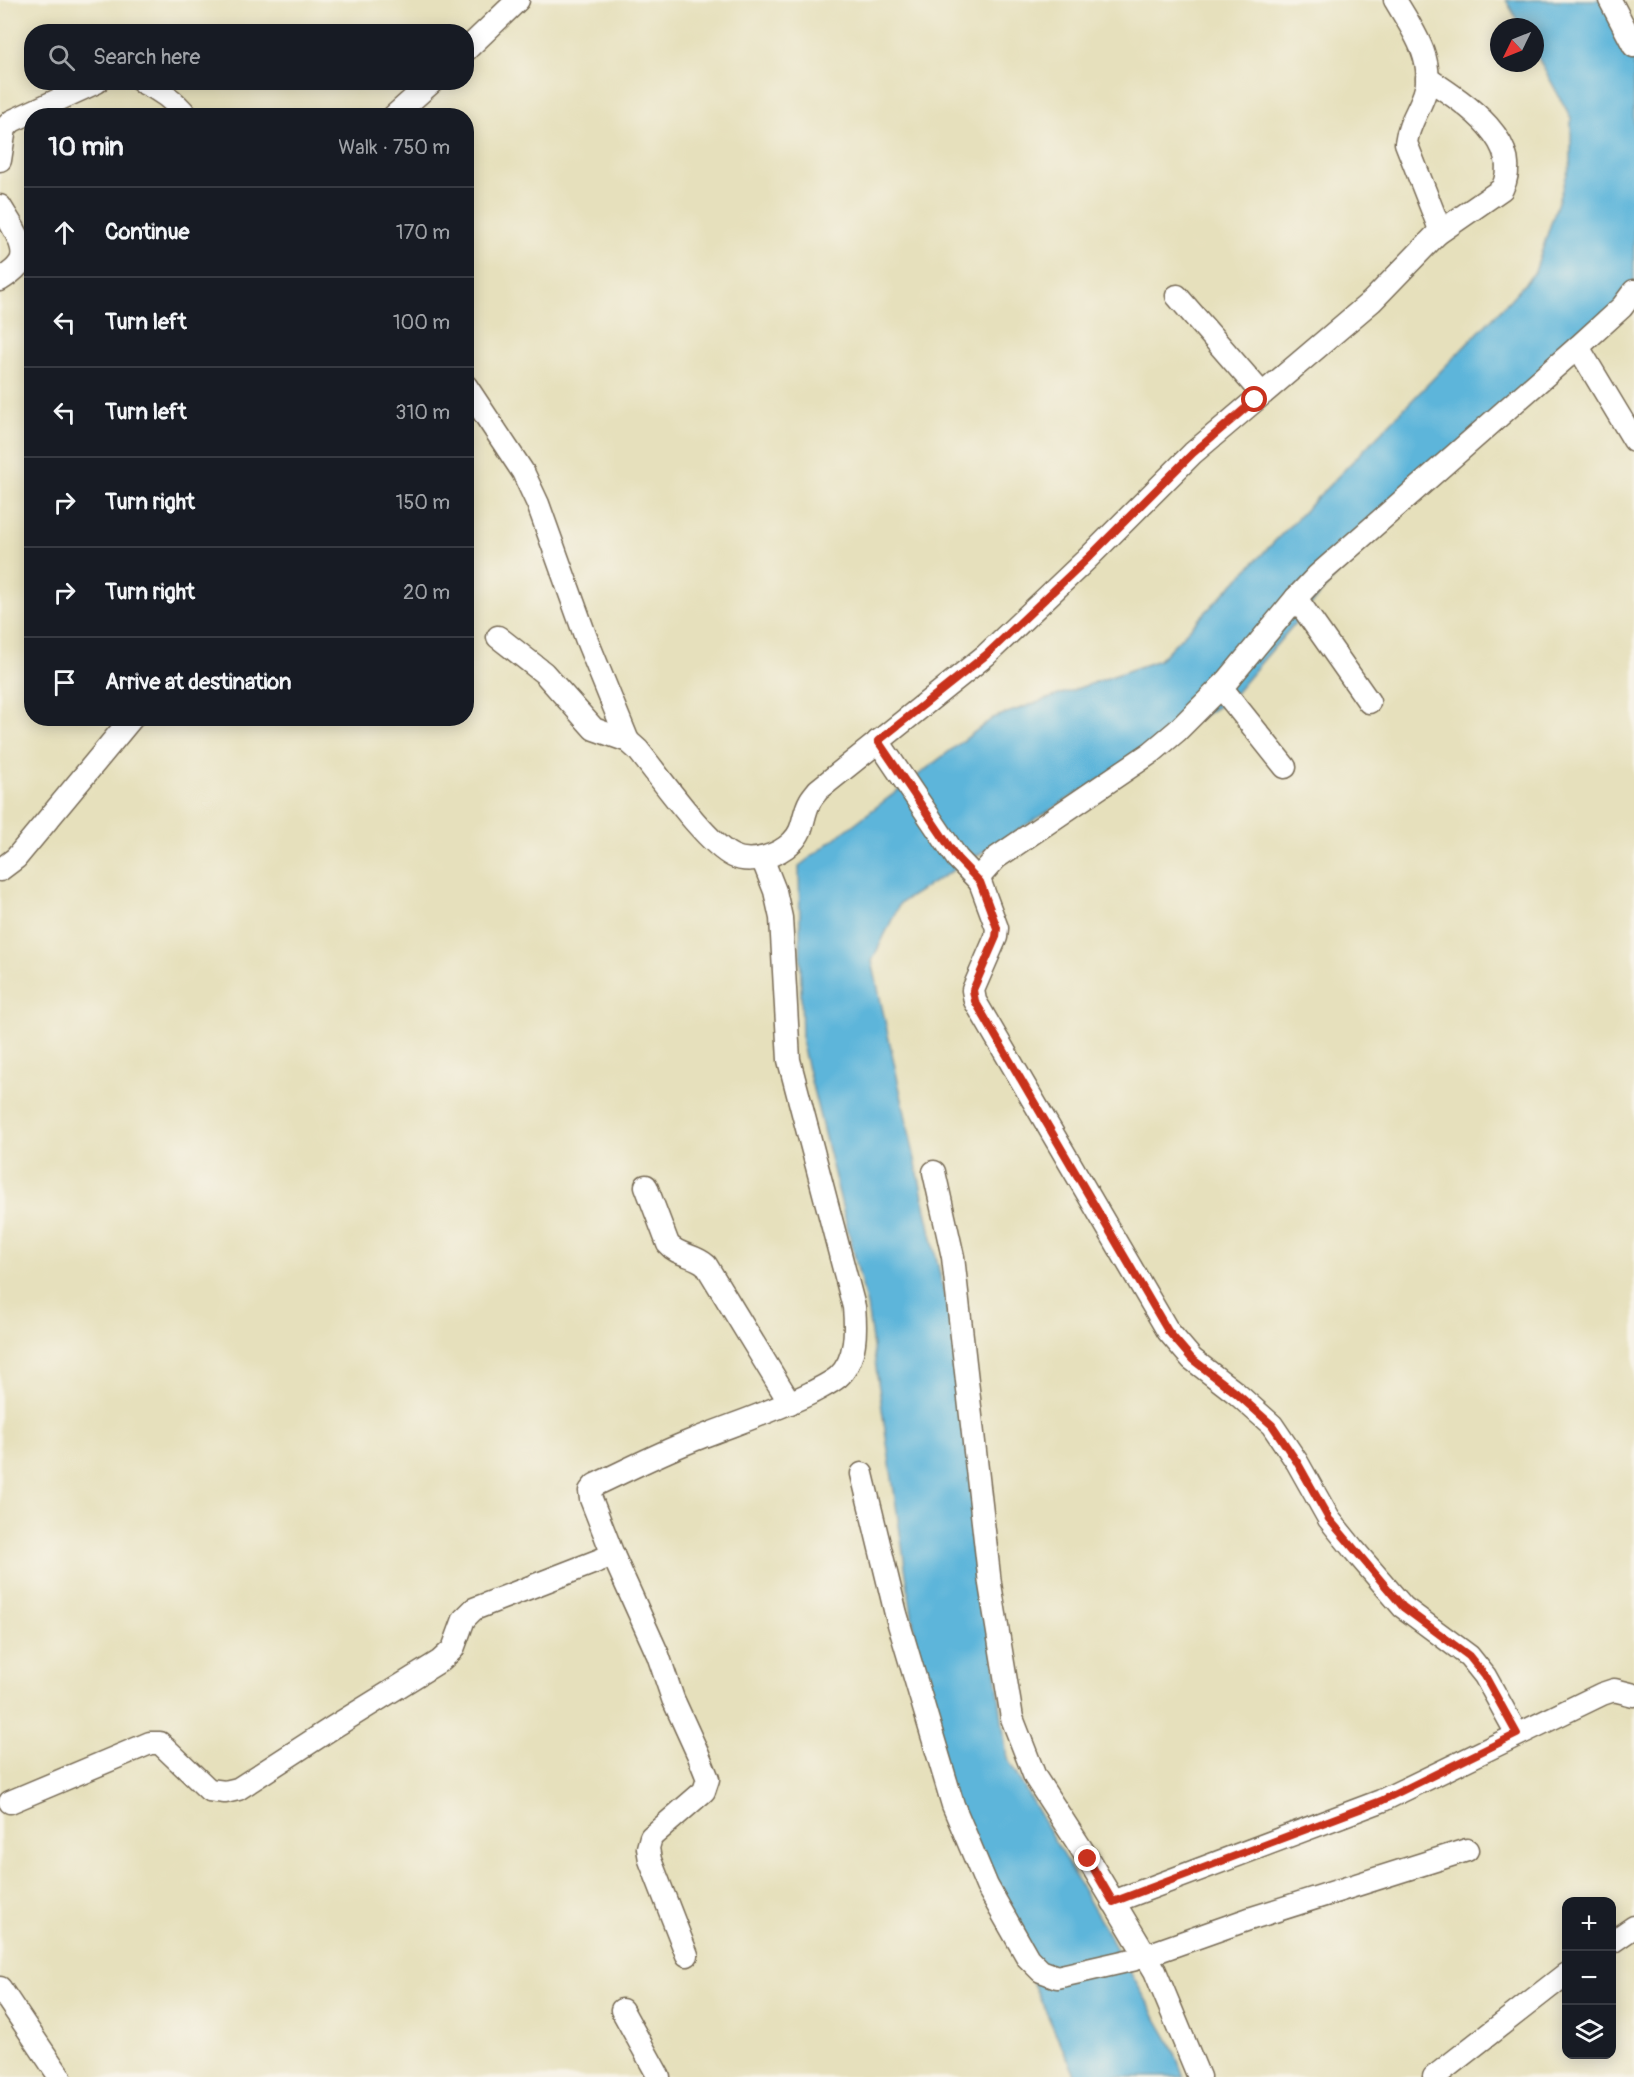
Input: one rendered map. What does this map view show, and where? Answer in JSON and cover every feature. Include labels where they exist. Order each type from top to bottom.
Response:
[{"type":"street","points":[[474,42],[518,0]]},
{"type":"street","points":[[1395,0],[1413,31],[1427,63],[1428,78],[1425,94],[1408,130],[1406,143],[1439,227],[1437,234]]},
{"type":"street","points":[[1610,0],[1634,46]]},
{"type":"street","points":[[498,636],[544,673],[594,729],[628,741],[638,750],[717,844],[732,856],[745,860],[762,858],[791,844],[801,833],[810,801],[818,790],[986,655],[1088,558],[1193,453],[1372,301],[1437,234],[1502,189],[1508,170],[1505,156],[1493,131],[1462,102],[1428,78]]},
{"type":"street","points":[[40,108],[80,90]]},
{"type":"street","points":[[161,90],[180,108]]},
{"type":"street","points":[[403,108],[423,90]]},
{"type":"street","points":[[0,160],[5,128],[12,121],[24,115]]},
{"type":"street","points":[[0,206],[22,247],[23,255],[20,263],[0,280]]},
{"type":"street","points":[[980,882],[981,875],[996,858],[1152,752],[1177,731],[1221,687],[1317,576],[1578,347],[1622,306],[1634,291]]},
{"type":"street","points":[[1177,296],[1262,394]]},
{"type":"street","points":[[1578,347],[1634,440]]},
{"type":"street","points":[[474,398],[524,472],[538,504],[586,638],[628,741]]},
{"type":"street","points":[[1296,598],[1369,702]]},
{"type":"street","points":[[1221,687],[1285,767]]},
{"type":"street","points":[[0,870],[16,858],[125,726]]},
{"type":"street","points":[[878,741],[957,858],[980,882],[997,928],[996,937],[973,990],[975,1001],[1168,1331],[1192,1359],[1272,1425],[1297,1462],[1329,1519],[1403,1607],[1469,1656],[1485,1676],[1517,1734]]},
{"type":"street","points":[[687,1955],[650,1860],[648,1848],[651,1837],[704,1791],[708,1779],[673,1699],[658,1655],[612,1556],[590,1491],[594,1485],[690,1441],[790,1403],[838,1377],[845,1369],[853,1348],[856,1328],[854,1307],[789,1060],[781,918],[775,891],[762,858]]},
{"type":"street","points":[[934,1172],[953,1257],[990,1584],[1012,1718],[1035,1777],[1113,1902],[1141,1958],[1155,1971],[1199,2077]]},
{"type":"street","points":[[646,1186],[668,1244],[673,1250],[699,1259],[706,1265],[790,1403]]},
{"type":"street","points":[[862,1474],[896,1614],[953,1805],[987,1886],[1028,1958],[1041,1971],[1057,1977],[1141,1958],[1249,1919],[1467,1850]]},
{"type":"street","points":[[10,1802],[150,1743],[160,1743],[209,1790],[225,1792],[238,1789],[440,1661],[453,1649],[464,1618],[474,1610],[612,1556]]},
{"type":"street","points":[[1113,1902],[1381,1801],[1602,1694],[1614,1690],[1634,1695]]},
{"type":"street","points":[[1616,1939],[1634,1927]]},
{"type":"street","points":[[1434,2077],[1562,1977]]},
{"type":"street","points":[[0,1988],[60,2077]]},
{"type":"street","points":[[622,2010],[659,2077]]},
{"type":"water","points":[[1506,0],[1607,0],[1634,43],[1634,298],[1350,559],[1230,699],[900,903],[872,961],[953,1335],[1007,1758],[1172,2045],[1184,2077],[1076,2077],[944,1790],[931,1745],[867,1306],[802,1045],[799,866],[993,718],[1159,660],[1535,272],[1571,162],[1571,118],[1544,68],[1544,18],[1516,18]]},
{"type":"route","points":[[1088,1859],[1113,1902],[1381,1801],[1517,1734],[1485,1676],[1469,1656],[1403,1607],[1329,1519],[1297,1462],[1272,1425],[1192,1359],[1168,1331],[975,1001],[973,990],[996,937],[997,928],[980,882],[957,858],[878,741],[986,655],[1088,558],[1193,453],[1255,400]]}]
